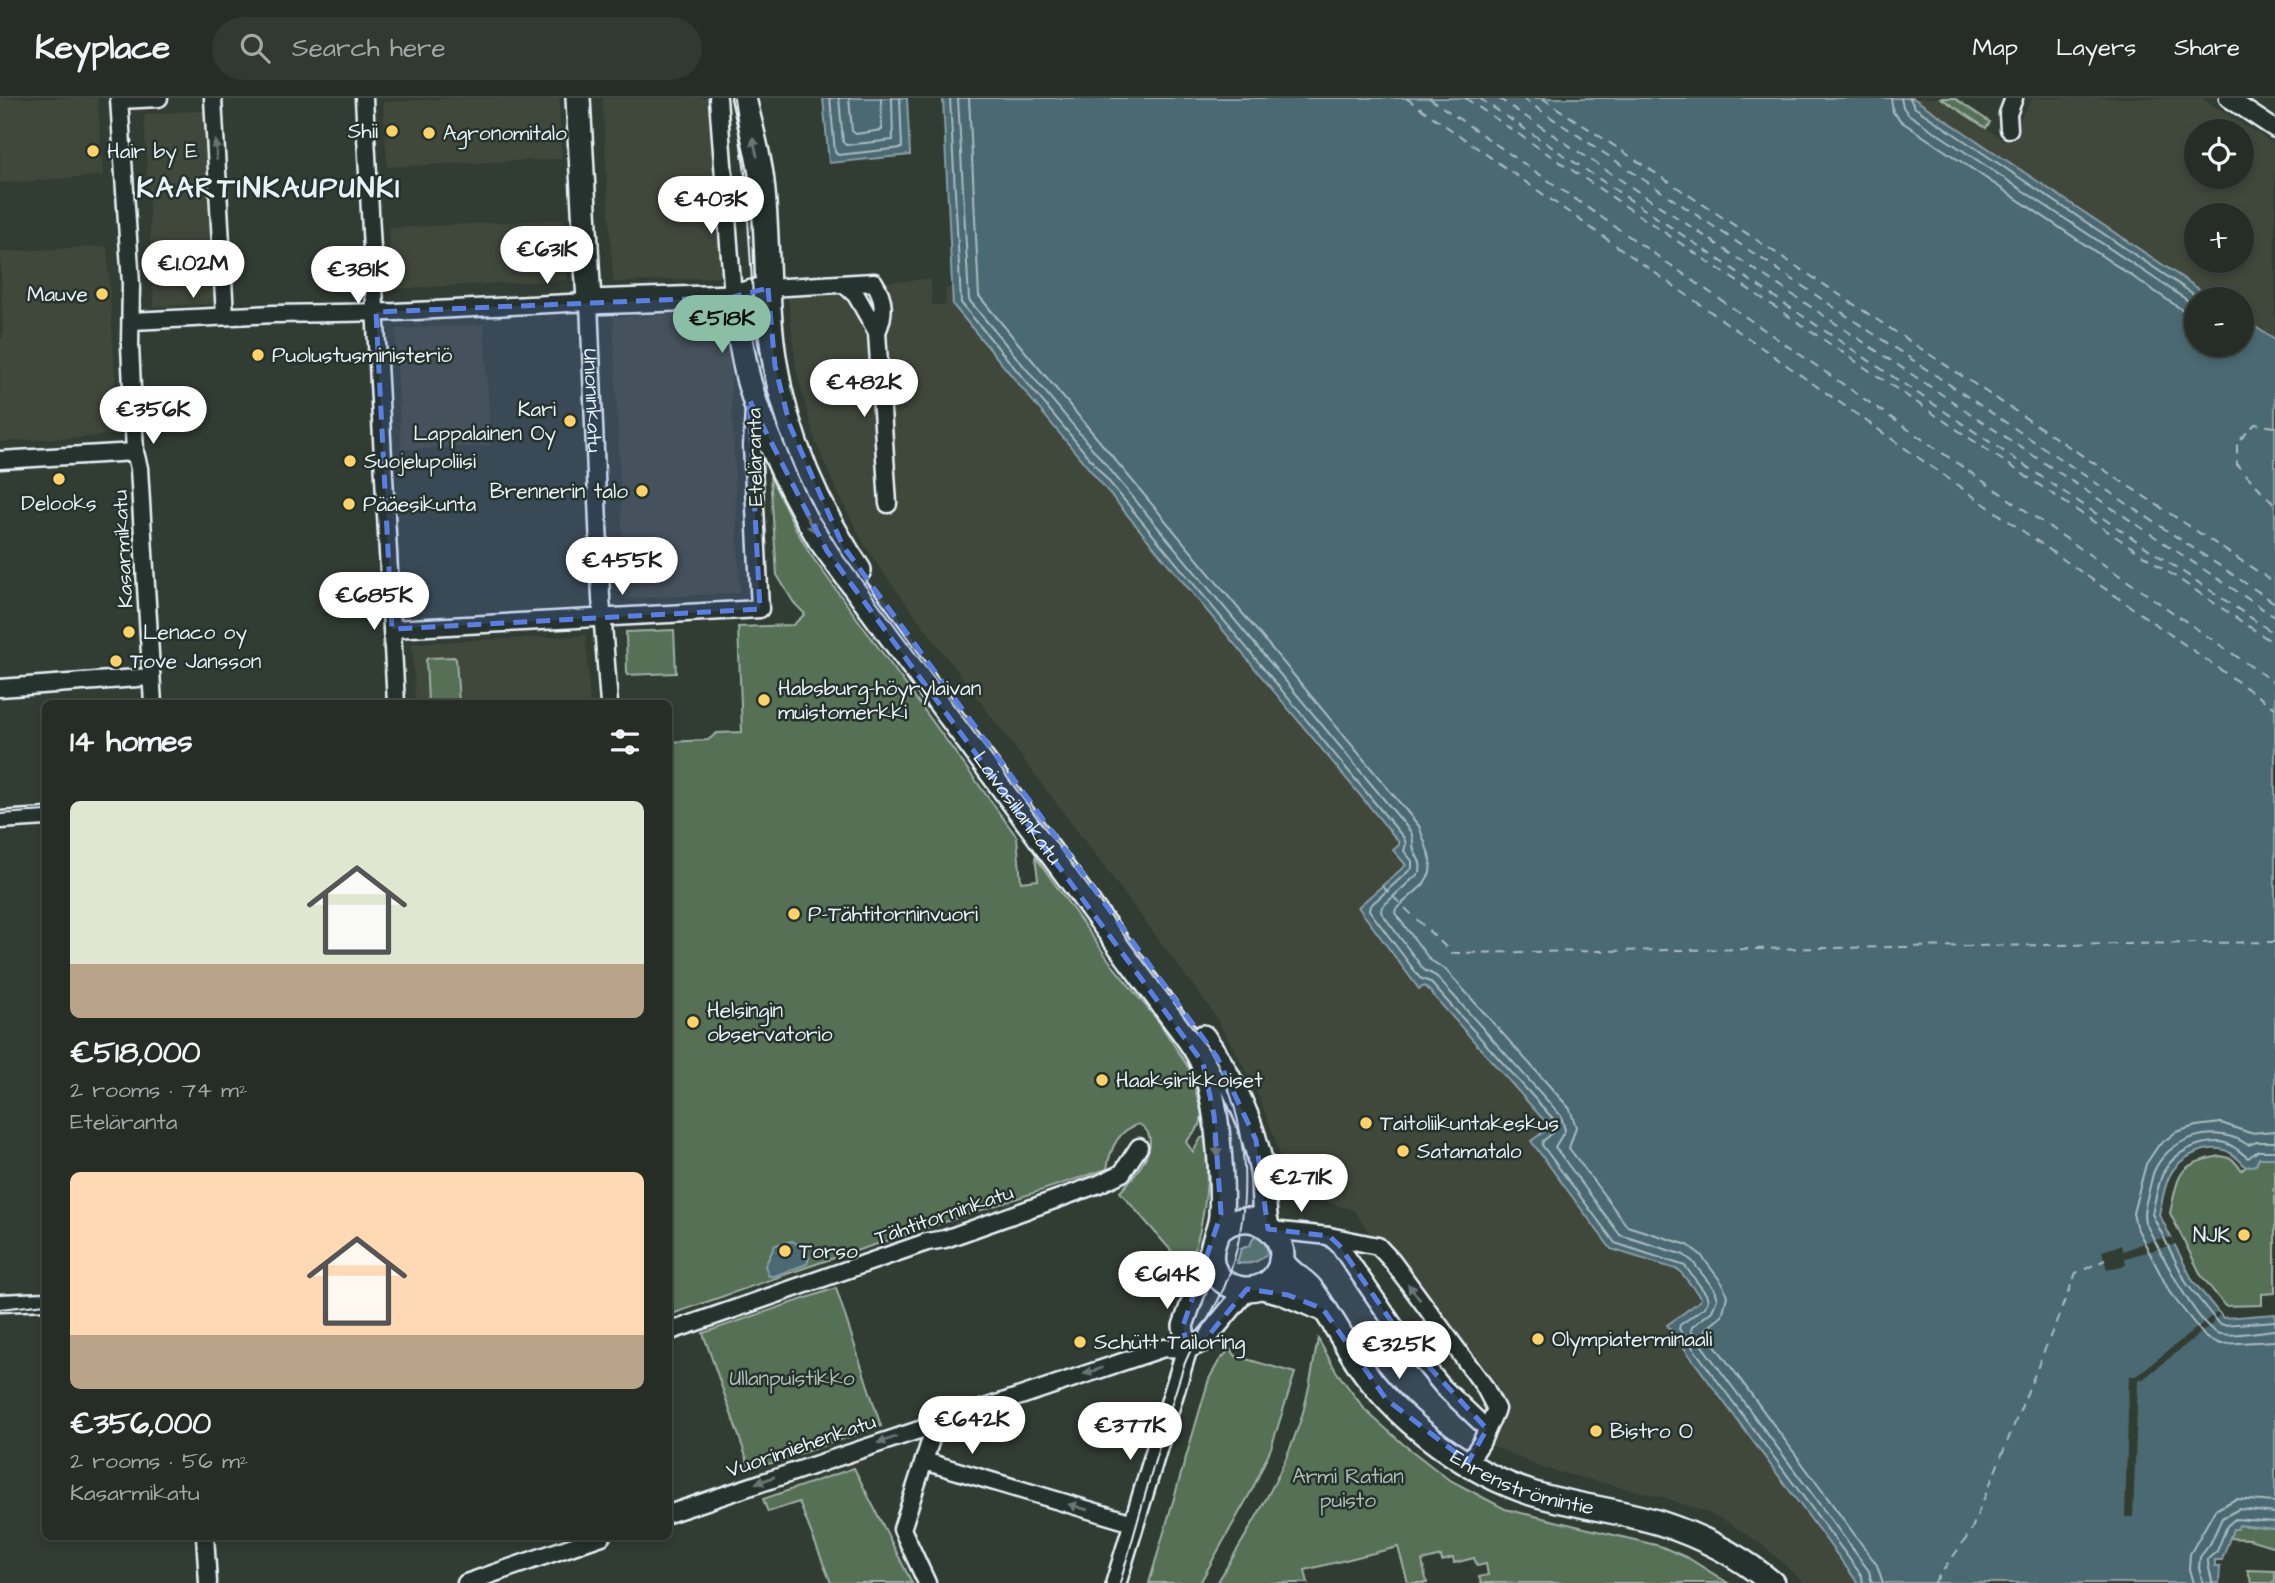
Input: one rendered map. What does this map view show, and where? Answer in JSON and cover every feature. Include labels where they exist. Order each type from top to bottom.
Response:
[{"type":"main road","name":"Unioninkatu","points":[[578,98],[589,302]]},
{"type":"main road","name":"Eteläranta","points":[[744,98],[761,172],[772,346],[784,403]]},
{"type":"main road","points":[[589,302],[733,297],[768,288]]},
{"type":"main road","name":"Eteläranta","points":[[733,297],[747,374],[755,401]]},
{"type":"main road","name":"Laivasillankatu","points":[[755,401],[787,479],[827,551],[1198,1054],[1208,1080],[1214,1115],[1221,1198],[1213,1266],[1220,1278],[1231,1286],[1254,1288]]},
{"type":"main road","name":"Laivasillankatu","points":[[784,403],[798,448],[819,499],[858,568],[1217,1056],[1256,1140],[1269,1228],[1279,1241],[1281,1260]]},
{"type":"main road","points":[[1214,1240],[1227,1224],[1241,1220],[1255,1221],[1269,1228]]},
{"type":"main road","points":[[1254,1288],[1273,1278],[1281,1260]]},
{"type":"main road","name":"Ehrenströmintie","points":[[1281,1260],[1292,1275],[1310,1287],[1364,1372],[1386,1399],[1417,1428],[1468,1462],[1495,1478],[1530,1492],[1660,1523],[1701,1539],[1736,1557],[1772,1583]]},
{"type":"main road","points":[[1254,1288],[1279,1291],[1323,1309]]},
{"type":"street","points":[[120,99],[159,98]]},
{"type":"street","points":[[213,98],[225,316]]},
{"type":"street","points":[[364,98],[396,700]]},
{"type":"street","name":"Eteläranta","points":[[718,98],[733,297]]},
{"type":"street","points":[[2010,129],[2008,114],[2014,98]]},
{"type":"street","points":[[2228,98],[2275,130]]},
{"type":"street","name":"Kasarmikatu","points":[[120,99],[132,321],[130,345],[135,452],[140,473],[153,700]]},
{"type":"street","points":[[768,288],[874,282],[883,301],[883,317],[877,332],[888,504]]},
{"type":"street","points":[[844,284],[856,295],[877,332]]},
{"type":"street","points":[[132,321],[589,302]]},
{"type":"street","name":"Unioninkatu","points":[[589,302],[609,700]]},
{"type":"street","name":"Eteläranta","points":[[603,617],[760,609],[752,454],[755,401]]},
{"type":"street","points":[[0,460],[135,452]]},
{"type":"street","points":[[392,629],[603,617]]},
{"type":"street","points":[[0,688],[151,677]]},
{"type":"street","points":[[0,820],[42,817]]},
{"type":"street","name":"Tähtitorninkatu","points":[[672,1331],[1100,1184],[1122,1173],[1139,1147]]},
{"type":"street","points":[[1269,1228],[1378,1246],[1391,1261],[1484,1386],[1496,1409],[1481,1443],[1468,1462]]},
{"type":"street","points":[[1329,1236],[1339,1245],[1404,1340],[1443,1387],[1486,1429]]},
{"type":"street","name":"Laivasillankatu","points":[[1116,1583],[1187,1349],[1184,1326],[1214,1240]]},
{"type":"street","points":[[1187,1349],[1204,1341],[1254,1288]]},
{"type":"street","points":[[0,1303],[42,1301]]},
{"type":"street","name":"Vuorimiehenkatu","points":[[672,1513],[1164,1348],[1187,1349]]},
{"type":"street","points":[[927,1583],[902,1529],[932,1439],[928,1426]]},
{"type":"street","points":[[924,1461],[1133,1523]]},
{"type":"street","points":[[205,1540],[208,1583]]},
{"type":"street","points":[[466,1583],[590,1540]]},
{"type":"highlighted area","points":[[768,288],[775,366],[790,426],[843,546],[1217,1057],[1256,1140],[1268,1229],[1329,1236],[1339,1245],[1404,1340],[1487,1429],[1468,1462],[1386,1399],[1323,1309],[1288,1295],[1247,1289],[1204,1341],[1187,1349],[1183,1326],[1221,1214],[1214,1115],[1203,1063],[827,551],[749,399],[760,609],[392,629],[376,312],[733,297]]},
{"type":"shaded area","points":[[0,98],[98,98],[103,176],[0,183]]},
{"type":"shaded area","points":[[458,98],[559,98],[562,159],[387,167],[383,102]]},
{"type":"shaded area","points":[[602,98],[712,98],[723,277],[613,283]]},
{"type":"shaded area","points":[[1913,98],[1941,98],[2005,141],[2033,98],[2202,98],[2235,119],[2184,119],[2184,189],[2254,189],[2254,131],[2275,144],[2275,340],[2254,326],[2254,287],[2196,287]]},
{"type":"shaded area","points":[[214,110],[224,303],[154,307],[144,114]]},
{"type":"shaded area","points":[[565,219],[568,280],[393,289],[389,228]]},
{"type":"shaded area","points":[[107,246],[119,435],[0,442],[0,338],[3,338],[0,252]]},
{"type":"shaded area","name":"Olympiaterminaali","points":[[931,279],[932,305],[946,305],[945,288],[952,288],[953,306],[1399,842],[1406,865],[1358,907],[1419,989],[1424,986],[1550,1127],[1531,1141],[1611,1249],[1680,1270],[1701,1298],[1668,1325],[1858,1583],[1804,1583],[1764,1546],[1706,1512],[1665,1498],[1541,1468],[1482,1441],[1496,1409],[1354,1211],[1288,1188],[1275,1139],[1262,1105],[1212,1011],[885,575],[865,546],[836,490],[815,441],[796,370],[787,287]]},
{"type":"shaded area","points":[[728,312],[740,593],[625,599],[613,317]]},
{"type":"shaded area","points":[[484,324],[491,446],[401,450],[395,329]]},
{"type":"shaded area","points":[[586,635],[590,700],[415,700],[412,643]]},
{"type":"green space","points":[[1941,98],[1954,98],[1990,122],[1986,128]]},
{"type":"green space","points":[[770,476],[810,554],[1017,837],[1021,882],[1038,880],[1035,856],[1113,966],[1159,1022],[1190,1070],[1202,1115],[1200,1125],[1186,1142],[1193,1152],[1201,1138],[1205,1137],[1207,1171],[1202,1221],[1188,1270],[1120,1192],[1140,1168],[1149,1149],[1147,1131],[1139,1124],[1116,1141],[1107,1169],[672,1314],[672,742],[708,740],[717,733],[742,732],[738,627],[793,625],[805,614],[794,603],[777,575]]},
{"type":"green space","points":[[674,630],[676,673],[627,675],[626,632]]},
{"type":"green space","points":[[428,658],[456,659],[459,700],[428,700]]},
{"type":"green space","points":[[2221,1156],[2232,1159],[2242,1170],[2248,1165],[2256,1165],[2259,1158],[2275,1158],[2275,1293],[2262,1294],[2262,1305],[2225,1306],[2201,1275],[2170,1213],[2182,1172],[2196,1162]]},
{"type":"green space","points":[[1256,1233],[1263,1238],[1268,1252],[1255,1262],[1237,1263],[1241,1249],[1250,1245]]},
{"type":"green space","name":"Ullanpuistikko","points":[[836,1288],[881,1426],[750,1468],[703,1333]]},
{"type":"green space","name":"Armi Ratian puisto","points":[[1318,1339],[1336,1371],[1366,1411],[1448,1479],[1505,1509],[1660,1546],[1688,1558],[1728,1583],[1481,1583],[1479,1577],[1488,1575],[1486,1564],[1477,1566],[1474,1558],[1454,1563],[1453,1558],[1442,1561],[1441,1556],[1422,1561],[1427,1583],[1408,1583],[1398,1547],[1305,1570],[1308,1583],[1217,1583],[1264,1503],[1293,1441],[1306,1399]]},
{"type":"green space","name":"Armi Ratian puisto","points":[[1230,1349],[1236,1356],[1295,1373],[1271,1448],[1253,1488],[1200,1583],[1149,1583],[1209,1379],[1219,1361]]},
{"type":"green space","points":[[854,1468],[912,1583],[831,1583],[799,1502],[768,1512],[763,1499]]},
{"type":"green space","points":[[2239,1525],[2275,1529],[2275,1547],[2249,1539],[2229,1538],[2233,1529]]},
{"type":"green space","points":[[2247,1570],[2275,1571],[2275,1583],[2252,1583]]},
{"type":"water","points":[[823,98],[907,98],[910,155],[829,163]]},
{"type":"water","points":[[943,98],[1913,98],[2196,287],[2184,287],[2184,357],[2254,357],[2254,326],[2275,340],[2275,1158],[2259,1158],[2256,1165],[2246,1167],[2227,1151],[2212,1149],[2197,1152],[2183,1160],[2169,1177],[2159,1214],[2193,1281],[2223,1318],[2275,1314],[2275,1529],[2239,1525],[2237,1529],[2233,1529],[2222,1560],[2215,1560],[2215,1567],[2220,1567],[2219,1583],[1858,1583],[1667,1325],[1701,1298],[1679,1270],[1611,1249],[1531,1141],[1550,1127],[1425,986],[1419,989],[1358,907],[1406,865],[1393,850],[1399,842],[953,305]]},
{"type":"water","points":[[792,1241],[802,1247],[809,1258],[807,1264],[769,1276],[765,1266],[775,1245]]},
{"type":"pier","points":[[2172,1238],[2176,1244],[2125,1258],[2126,1265],[2107,1270],[2102,1251],[2121,1245],[2123,1251]]},
{"type":"pier","points":[[2217,1312],[2220,1315],[2213,1323],[2138,1381],[2133,1517],[2125,1517],[2129,1376],[2136,1376]]},
{"type":"ferry route","points":[[1406,98],[2275,708]]},
{"type":"ferry route","points":[[1429,98],[2275,683]]},
{"type":"ferry route","points":[[1465,98],[2275,644]]},
{"type":"ferry route","points":[[1479,98],[2275,634]]},
{"type":"ferry route","points":[[1498,98],[2275,617]]},
{"type":"ferry route","points":[[1522,98],[2275,603]]},
{"type":"ferry route","points":[[1542,98],[2275,583]]},
{"type":"ferry route","points":[[2275,427],[2255,424],[2237,443],[2237,465],[2275,505]]},
{"type":"ferry route","points":[[1382,886],[1452,953],[2275,942]]},
{"type":"ferry route","points":[[1934,1583],[1970,1533],[2076,1273],[2105,1260]]},
{"type":"tram line","points":[[734,98],[745,173],[755,328],[767,388],[780,433],[797,475],[816,513],[844,557],[1210,1051],[1234,1106],[1244,1168],[1244,1199],[1234,1260],[1224,1288],[1183,1368],[1120,1583]]},
{"type":"tram line","points":[[0,814],[42,811]]},
{"type":"tram line","points":[[0,1309],[42,1304]]},
{"type":"place","name":"Shii","points":[[392,131]]},
{"type":"place","name":"Agronomitalo","points":[[429,133]]},
{"type":"place","name":"Hair by E","points":[[93,151]]},
{"type":"place","name":"Mauve","points":[[102,294]]},
{"type":"place","name":"Puolustusministeriö","points":[[258,355]]},
{"type":"place","name":"Kari Lappalainen Oy","points":[[570,421]]},
{"type":"place","name":"Suojelupoliisi","points":[[350,461]]},
{"type":"place","name":"Delooks","points":[[59,479]]},
{"type":"place","name":"Brennerin talo","points":[[642,491]]},
{"type":"place","name":"Pääesikunta","points":[[349,504]]},
{"type":"place","name":"Lenaco oy","points":[[129,632]]},
{"type":"place","name":"Tove Jansson","points":[[116,661]]},
{"type":"place","name":"Habsburg-höyrylaivan muistomerkki","points":[[764,700]]},
{"type":"place","name":"P-Tähtitorninvuori","points":[[794,914]]},
{"type":"place","name":"Helsingin observatorio","points":[[693,1022]]},
{"type":"place","name":"Haaksirikkoiset","points":[[1102,1080]]},
{"type":"place","name":"Taitoliikuntakeskus","points":[[1366,1123]]},
{"type":"place","name":"Satamatalo","points":[[1403,1151]]},
{"type":"place","name":"NJK","points":[[2244,1235]]},
{"type":"place","name":"Torso","points":[[785,1251]]},
{"type":"place","name":"Olympiaterminaali","points":[[1538,1339]]},
{"type":"place","name":"Schütt Tailoring","points":[[1080,1342]]},
{"type":"place","name":"Bistro O","points":[[1596,1431]]},
{"type":"district","name":"KAARTINKAUPUNKI","points":[[269,188]]}]
